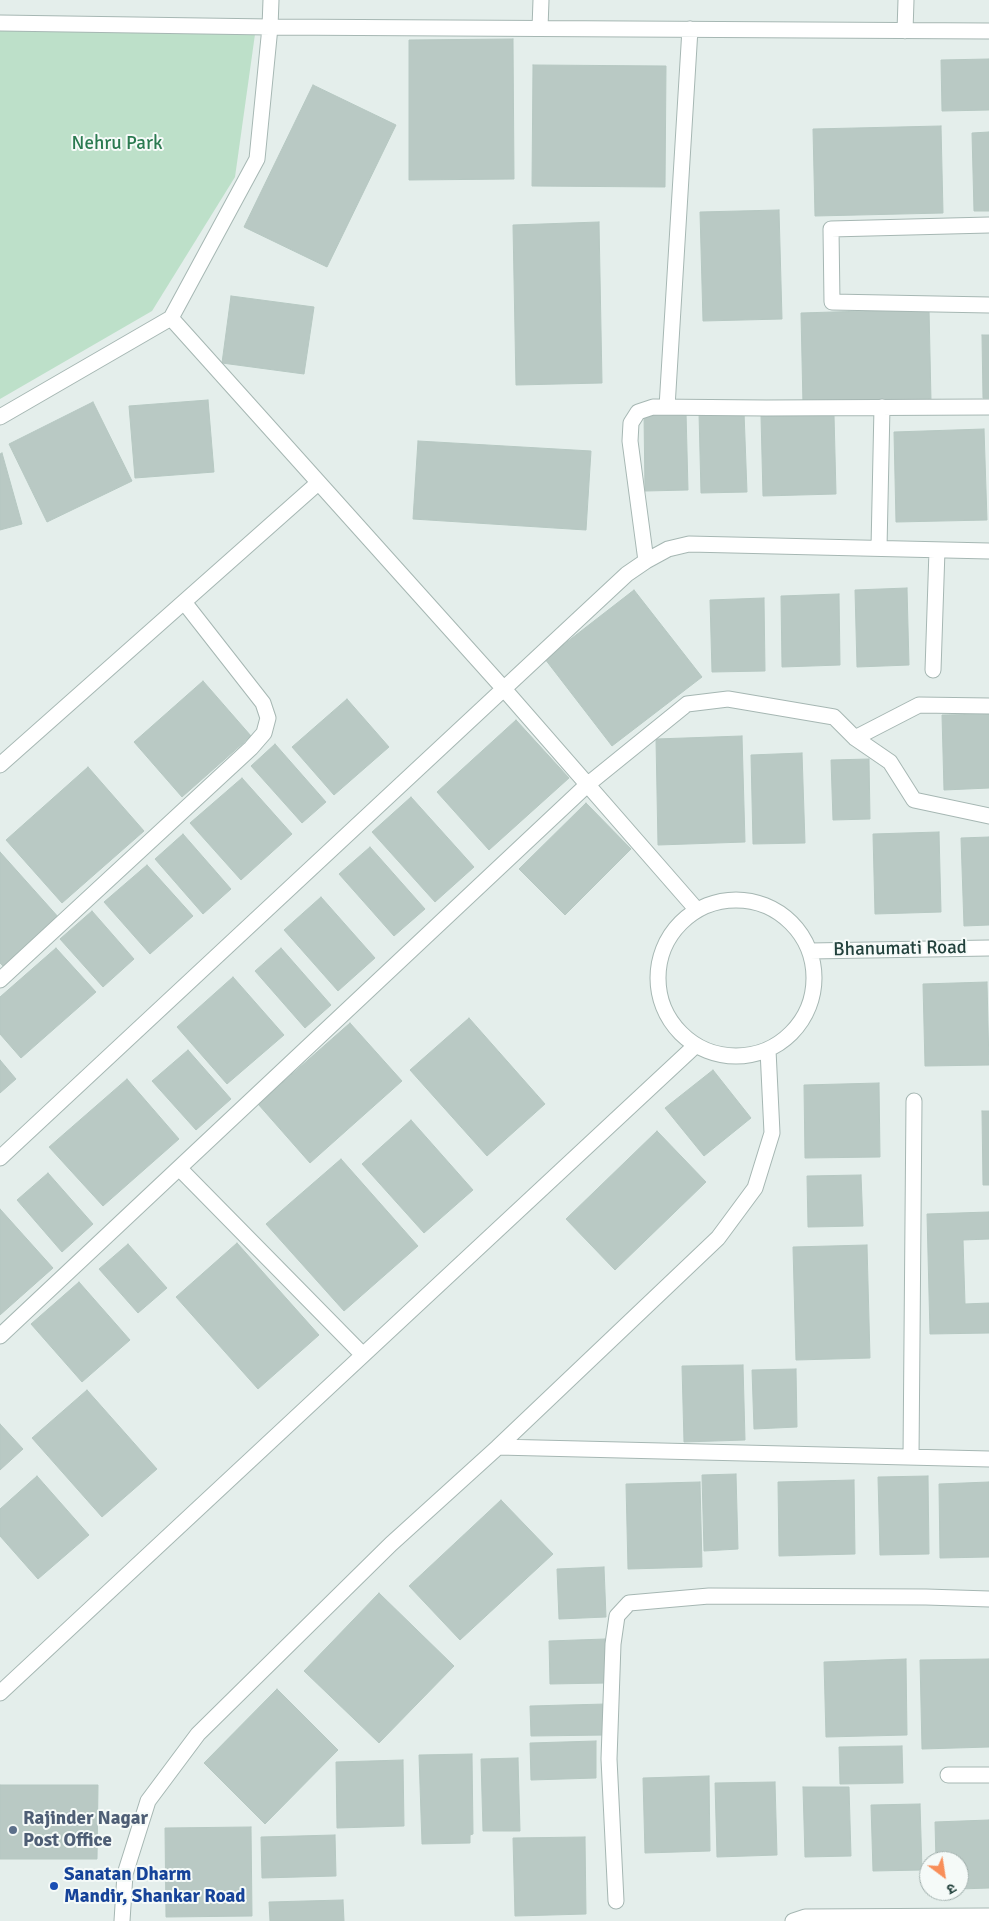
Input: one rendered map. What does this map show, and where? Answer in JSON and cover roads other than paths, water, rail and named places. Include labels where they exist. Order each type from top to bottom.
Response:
[{"type":"street","points":[[0,417],[171,318],[257,158],[270,28],[270,0]]},
{"type":"street","points":[[540,28],[541,0]]},
{"type":"street","points":[[905,31],[906,0]]},
{"type":"street","points":[[0,23],[270,28],[989,31]]},
{"type":"street","points":[[667,407],[690,29]]},
{"type":"street","points":[[989,225],[831,228],[832,302],[989,305]]},
{"type":"street","points":[[171,318],[504,689],[697,910]]},
{"type":"street","points":[[646,561],[630,441],[630,423],[638,412],[653,407],[989,407]]},
{"type":"street","points":[[879,548],[882,408]]},
{"type":"street","points":[[0,765],[318,483]]},
{"type":"street","points":[[0,1158],[627,574],[646,561],[668,548],[690,544],[989,551]]},
{"type":"street","points":[[933,670],[937,550]]},
{"type":"street","points":[[0,980],[251,748],[264,733],[268,718],[263,703],[184,602]]},
{"type":"street","points":[[0,1336],[587,784],[687,704],[728,699],[834,717],[855,738],[890,762],[914,800],[989,816]]},
{"type":"street","points":[[855,738],[918,705],[989,706]]},
{"type":"street","points":[[750,900],[775,910],[796,928],[810,951],[814,986],[807,1013],[791,1035],[768,1050],[741,1057],[714,1054],[695,1046],[674,1028],[661,1004],[657,977],[662,950],[676,926],[697,910],[722,901],[750,900]]},
{"type":"street","name":"Bhanumati Road","points":[[810,951],[989,948]]},
{"type":"street","points":[[0,1693],[695,1046]]},
{"type":"street","points":[[122,1921],[125,1874],[148,1801],[198,1734],[391,1544],[498,1447],[718,1238],[755,1188],[772,1133],[768,1050]]},
{"type":"street","points":[[912,1457],[914,1101]]},
{"type":"street","points":[[179,1168],[363,1355]]},
{"type":"street","points":[[498,1447],[989,1459]]},
{"type":"street","points":[[616,1901],[609,1759],[613,1644],[617,1616],[629,1604],[709,1596],[926,1597],[989,1600]]},
{"type":"street","points":[[948,1775],[989,1775]]},
{"type":"street","points":[[793,1921],[805,1917],[989,1916]]},
{"type":"place","name":"Rajinder Nagar Post Office","points":[[13,1830]]},
{"type":"place","name":"Sanatan Dharm Mandir, Shankar Road","points":[[54,1886]]},
{"type":"park label","name":"Nehru Park","points":[[117,144]]}]
